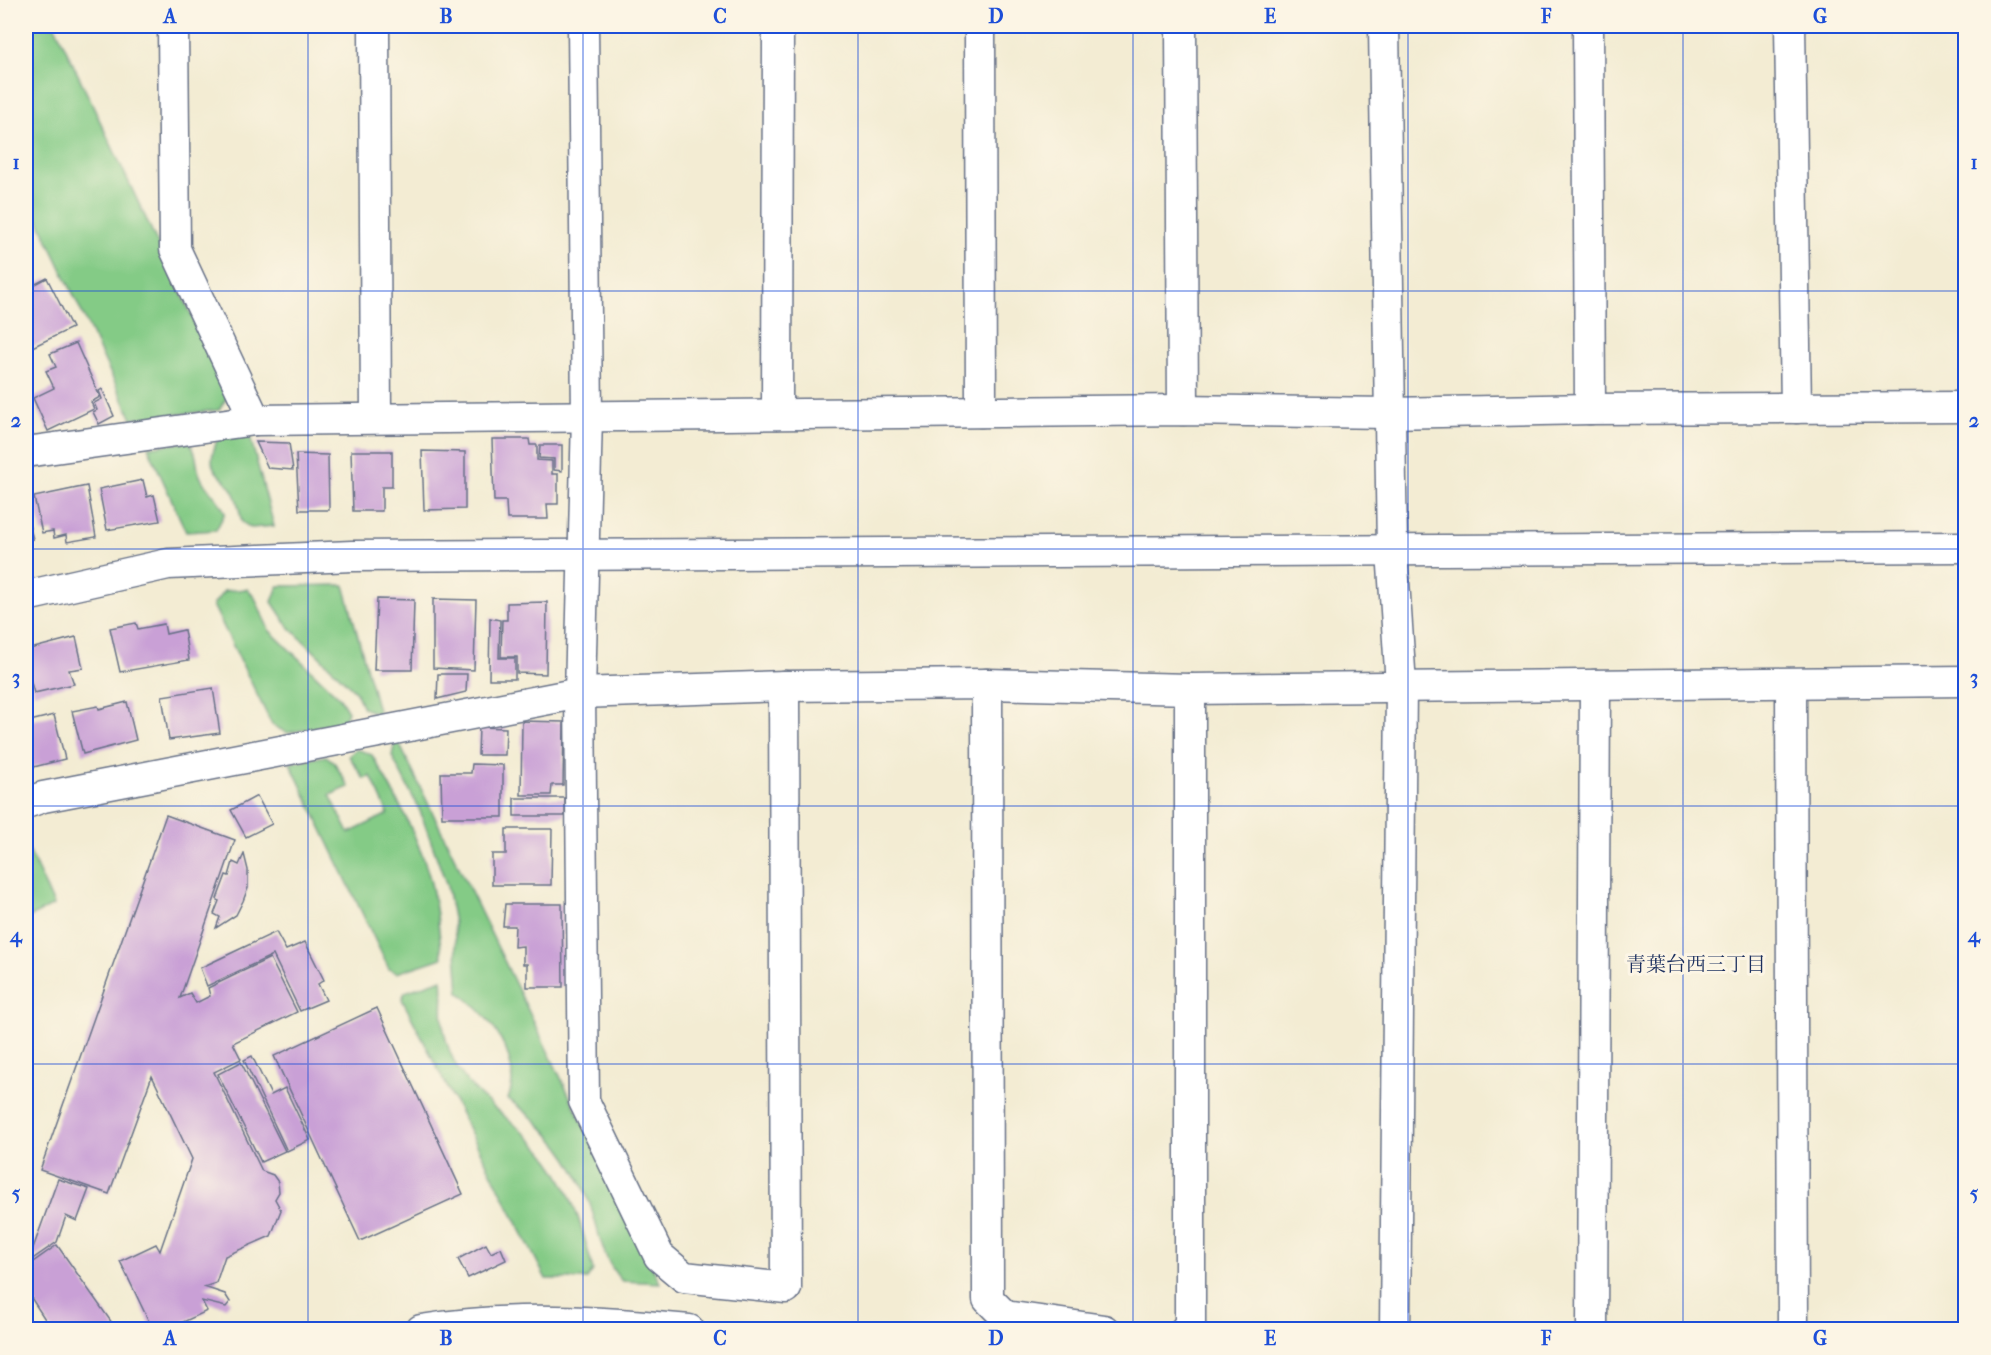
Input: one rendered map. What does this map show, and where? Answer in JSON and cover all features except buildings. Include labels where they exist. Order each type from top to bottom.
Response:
[{"type":"street","points":[[172,26],[175,249],[255,420]]},
{"type":"street","points":[[374,26],[376,418]]},
{"type":"street","points":[[583,26],[587,416],[580,693],[584,1101],[659,1256],[684,1277],[786,1288],[784,686]]},
{"type":"street","points":[[777,414],[778,26]]},
{"type":"street","points":[[980,26],[981,412]]},
{"type":"street","points":[[1181,26],[1183,410]]},
{"type":"street","points":[[1384,26],[1388,413],[1392,551],[1401,685],[1395,1329]]},
{"type":"street","points":[[1588,26],[1590,409]]},
{"type":"street","points":[[1790,26],[1796,408]]},
{"type":"street","points":[[26,452],[255,420],[1183,410],[1388,413],[1590,409],[1965,407]]},
{"type":"street","points":[[26,596],[168,564],[352,556],[1965,547]]},
{"type":"street","points":[[26,803],[43,796],[189,767],[580,693],[784,686],[987,684],[1190,689],[1401,685],[1965,681]]},
{"type":"street","points":[[987,684],[988,1299],[1005,1316],[1104,1329]]},
{"type":"street","points":[[1791,684],[1793,1329]]},
{"type":"street","points":[[1592,1329],[1595,685]]},
{"type":"street","points":[[1185,1329],[1190,1327],[1190,689]]},
{"type":"street","points":[[422,1329],[460,1327],[508,1320],[607,1322],[689,1329]]},
{"type":"green space","points":[[26,26],[55,26],[229,394],[219,410],[132,419],[26,194]]},
{"type":"green space","points":[[250,436],[274,526],[251,528],[242,522],[237,501],[231,489],[213,467],[213,451],[218,438]]},
{"type":"green space","points":[[189,442],[195,452],[201,478],[225,513],[216,530],[186,532],[148,447]]},
{"type":"green space","points":[[344,585],[379,714],[363,708],[356,692],[288,626],[272,602],[278,586]]},
{"type":"green space","points":[[247,589],[255,598],[269,630],[340,698],[348,711],[344,722],[287,733],[272,725],[213,605],[224,591]]},
{"type":"green space","points":[[395,741],[398,741],[660,1283],[622,1281],[615,1273],[605,1255],[584,1188],[567,1158],[535,1120],[508,1099],[512,1084],[511,1069],[501,1039],[482,1013],[459,992],[454,923],[447,886],[420,811],[392,756]]},
{"type":"green space","points":[[355,750],[372,755],[388,784],[417,842],[433,893],[442,958],[397,973],[389,969],[290,763],[326,756],[334,762],[349,787],[330,795],[349,833],[388,814],[371,776],[364,779],[349,756]]},
{"type":"green space","points":[[26,844],[54,905],[26,919]]},
{"type":"green space","points":[[442,979],[443,1025],[449,1050],[459,1070],[472,1087],[534,1143],[549,1160],[565,1185],[576,1212],[593,1270],[587,1279],[546,1279],[402,999],[405,992]]},
{"type":"district","name":"青葉台西三丁目","points":[[1696,964]]}]
